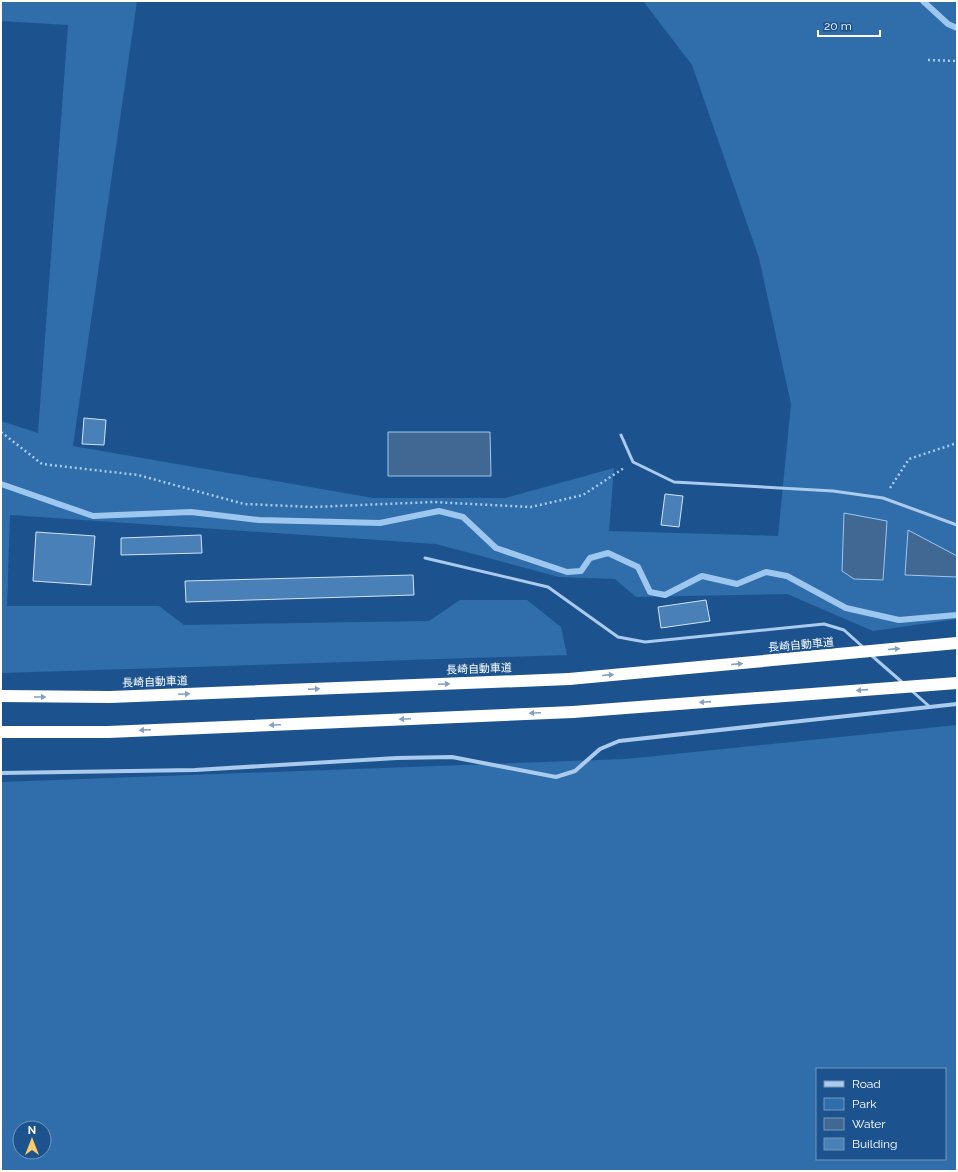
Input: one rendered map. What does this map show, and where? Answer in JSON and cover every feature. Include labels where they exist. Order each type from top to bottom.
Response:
[{"type":"highway","name":"長崎自動車道","points":[[1,696],[110,697],[569,679],[957,643]]},
{"type":"highway","points":[[1,732],[108,732],[574,712],[957,683]]},
{"type":"street","points":[[1,773],[195,770],[397,758],[452,758],[556,777],[575,771],[600,749],[619,741],[957,704]]},
{"type":"lane","points":[[622,435],[633,462],[674,482],[833,491],[883,498],[957,525]]},
{"type":"lane","points":[[425,558],[548,587],[618,637],[645,642],[824,624],[844,630],[930,707]]},
{"type":"path","points":[[928,60],[957,60]]},
{"type":"path","points":[[1,432],[42,464],[138,475],[244,504],[313,507],[433,502],[531,507],[583,495],[633,462]]},
{"type":"path","points":[[883,498],[908,459],[957,443]]},
{"type":"green space","points":[[1,1],[137,1],[73,446],[373,498],[505,498],[614,468],[609,531],[778,536],[791,404],[759,258],[692,65],[643,1],[957,1],[957,619],[873,631],[787,594],[636,597],[615,579],[559,577],[436,544],[10,515],[7,606],[159,606],[184,625],[429,621],[460,600],[527,600],[561,627],[567,655],[1,673],[1,421],[38,433],[68,25],[1,21]]},
{"type":"green space","points":[[957,725],[957,1171],[1,1171],[1,782],[626,759]]},
{"type":"water","points":[[388,432],[490,432],[491,476],[388,476]]},
{"type":"water","points":[[844,513],[887,521],[883,580],[854,579],[842,571]]},
{"type":"water","points":[[908,530],[957,556],[957,577],[905,575]]},
{"type":"building","points":[[84,418],[106,420],[104,445],[82,444]]},
{"type":"building","points":[[665,494],[683,496],[679,527],[661,525]]},
{"type":"building","points":[[36,532],[95,536],[91,585],[33,581]]},
{"type":"building","points":[[201,535],[202,553],[121,555],[121,538]]},
{"type":"building","points":[[413,575],[414,595],[186,602],[185,581]]},
{"type":"building","points":[[706,600],[710,621],[661,628],[658,607]]},
{"type":"waterway","points":[[923,1],[948,24],[957,28]]},
{"type":"waterway","points":[[1,484],[93,516],[191,512],[259,520],[380,523],[439,511],[463,517],[496,548],[567,572],[581,571],[590,558],[608,553],[638,567],[650,592],[665,595],[702,576],[737,584],[766,572],[787,576],[846,608],[899,620],[957,615]]}]
